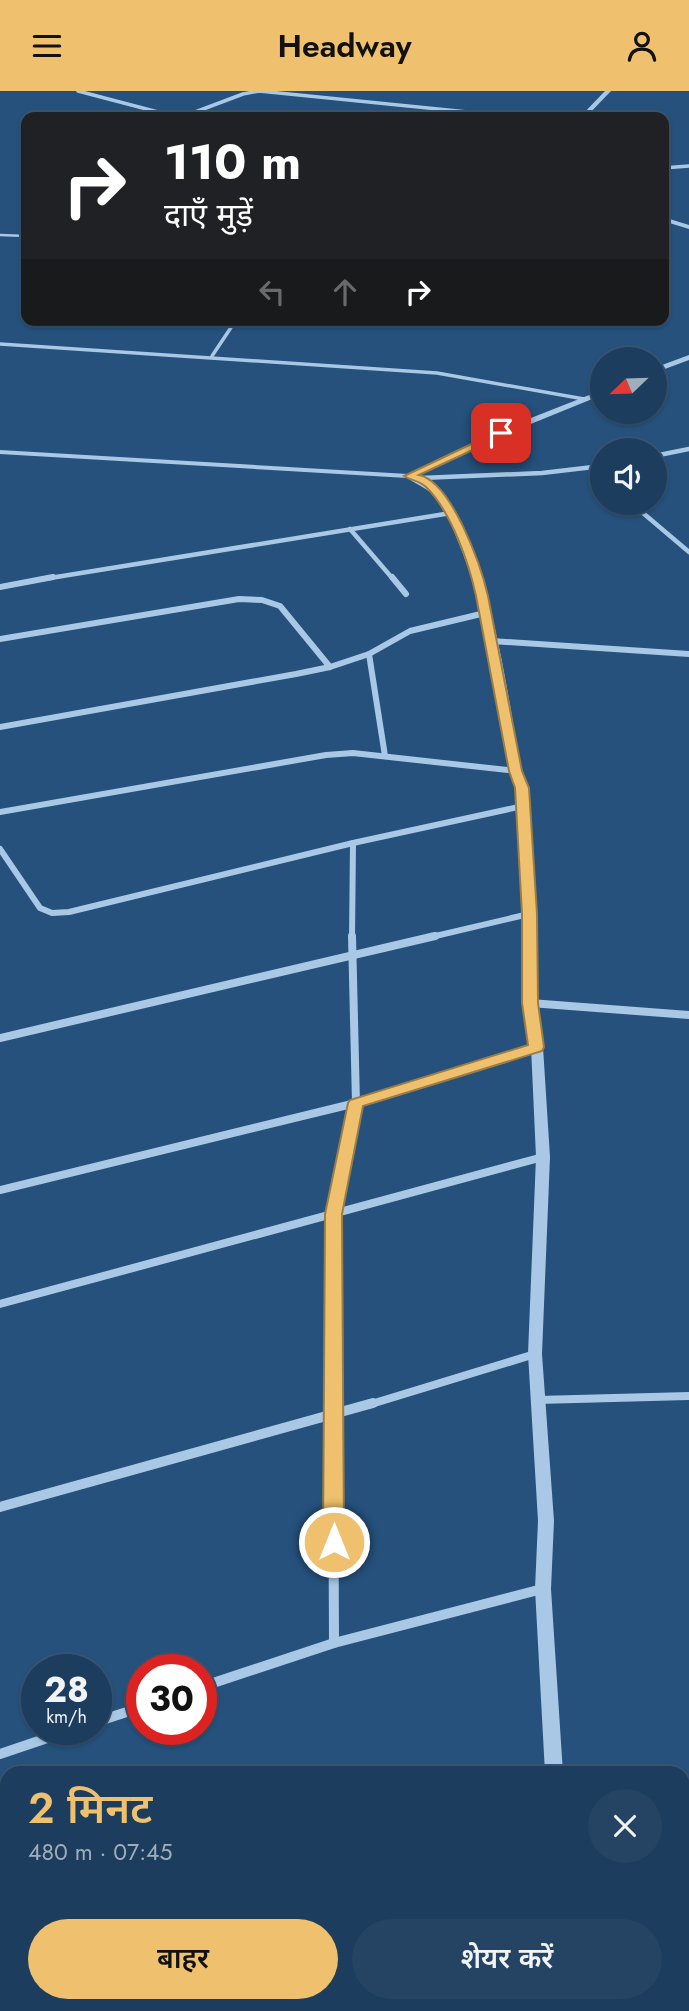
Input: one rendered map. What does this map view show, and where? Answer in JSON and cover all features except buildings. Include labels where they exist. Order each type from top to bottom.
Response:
[{"type":"street","points":[[78,91],[160,112]]},
{"type":"street","points":[[194,112],[259,91],[467,112]]},
{"type":"street","points":[[588,112],[608,91]]},
{"type":"street","points":[[680,166],[689,172]]},
{"type":"street","points":[[669,167],[689,166]]},
{"type":"street","points":[[669,221],[689,227]]},
{"type":"street","points":[[667,366],[689,357]]},
{"type":"street","points":[[415,477],[501,433],[590,397]]},
{"type":"street","points":[[667,453],[689,449]]},
{"type":"street","points":[[0,452],[415,477],[590,468]]},
{"type":"street","points":[[415,477],[430,485],[451,513],[478,579],[516,771],[522,788],[529,914],[530,1003],[537,1047],[542,1157],[535,1354],[546,1521],[543,1589],[554,1766]]},
{"type":"street","points":[[0,587],[451,513]]},
{"type":"street","points":[[645,515],[689,552]]},
{"type":"street","points":[[350,529],[406,594]]},
{"type":"street","points":[[0,639],[239,599],[262,600],[280,606],[330,667]]},
{"type":"street","points":[[0,727],[330,667],[369,654],[386,639],[412,628],[485,613]]},
{"type":"street","points":[[491,642],[689,654]]},
{"type":"street","points":[[369,654],[385,755]]},
{"type":"street","points":[[0,812],[326,755],[385,755],[516,771]]},
{"type":"street","points":[[0,849],[40,908],[52,913],[69,912],[353,843],[523,806]]},
{"type":"street","points":[[334,1643],[333,1214],[356,1103],[352,955],[353,843]]},
{"type":"street","points":[[0,1038],[529,914]]},
{"type":"street","points":[[530,1003],[689,1015]]},
{"type":"street","points":[[0,1190],[356,1103],[537,1047]]},
{"type":"street","points":[[0,1304],[542,1157]]},
{"type":"street","points":[[0,1507],[333,1415],[535,1354]]},
{"type":"street","points":[[537,1400],[689,1396]]},
{"type":"street","points":[[217,1682],[334,1643],[543,1589]]},
{"type":"street","points":[[0,1753],[25,1745]]},
{"type":"lane","points":[[0,235],[21,236]]},
{"type":"lane","points":[[212,356],[232,326]]},
{"type":"lane","points":[[0,344],[437,373],[584,399]]},
{"type":"route","points":[[334,1542],[333,1214],[356,1103],[537,1047],[530,1003],[529,914],[522,788],[516,771],[482,596],[478,579],[451,513],[430,485],[421,478],[409,476],[501,433]]}]
